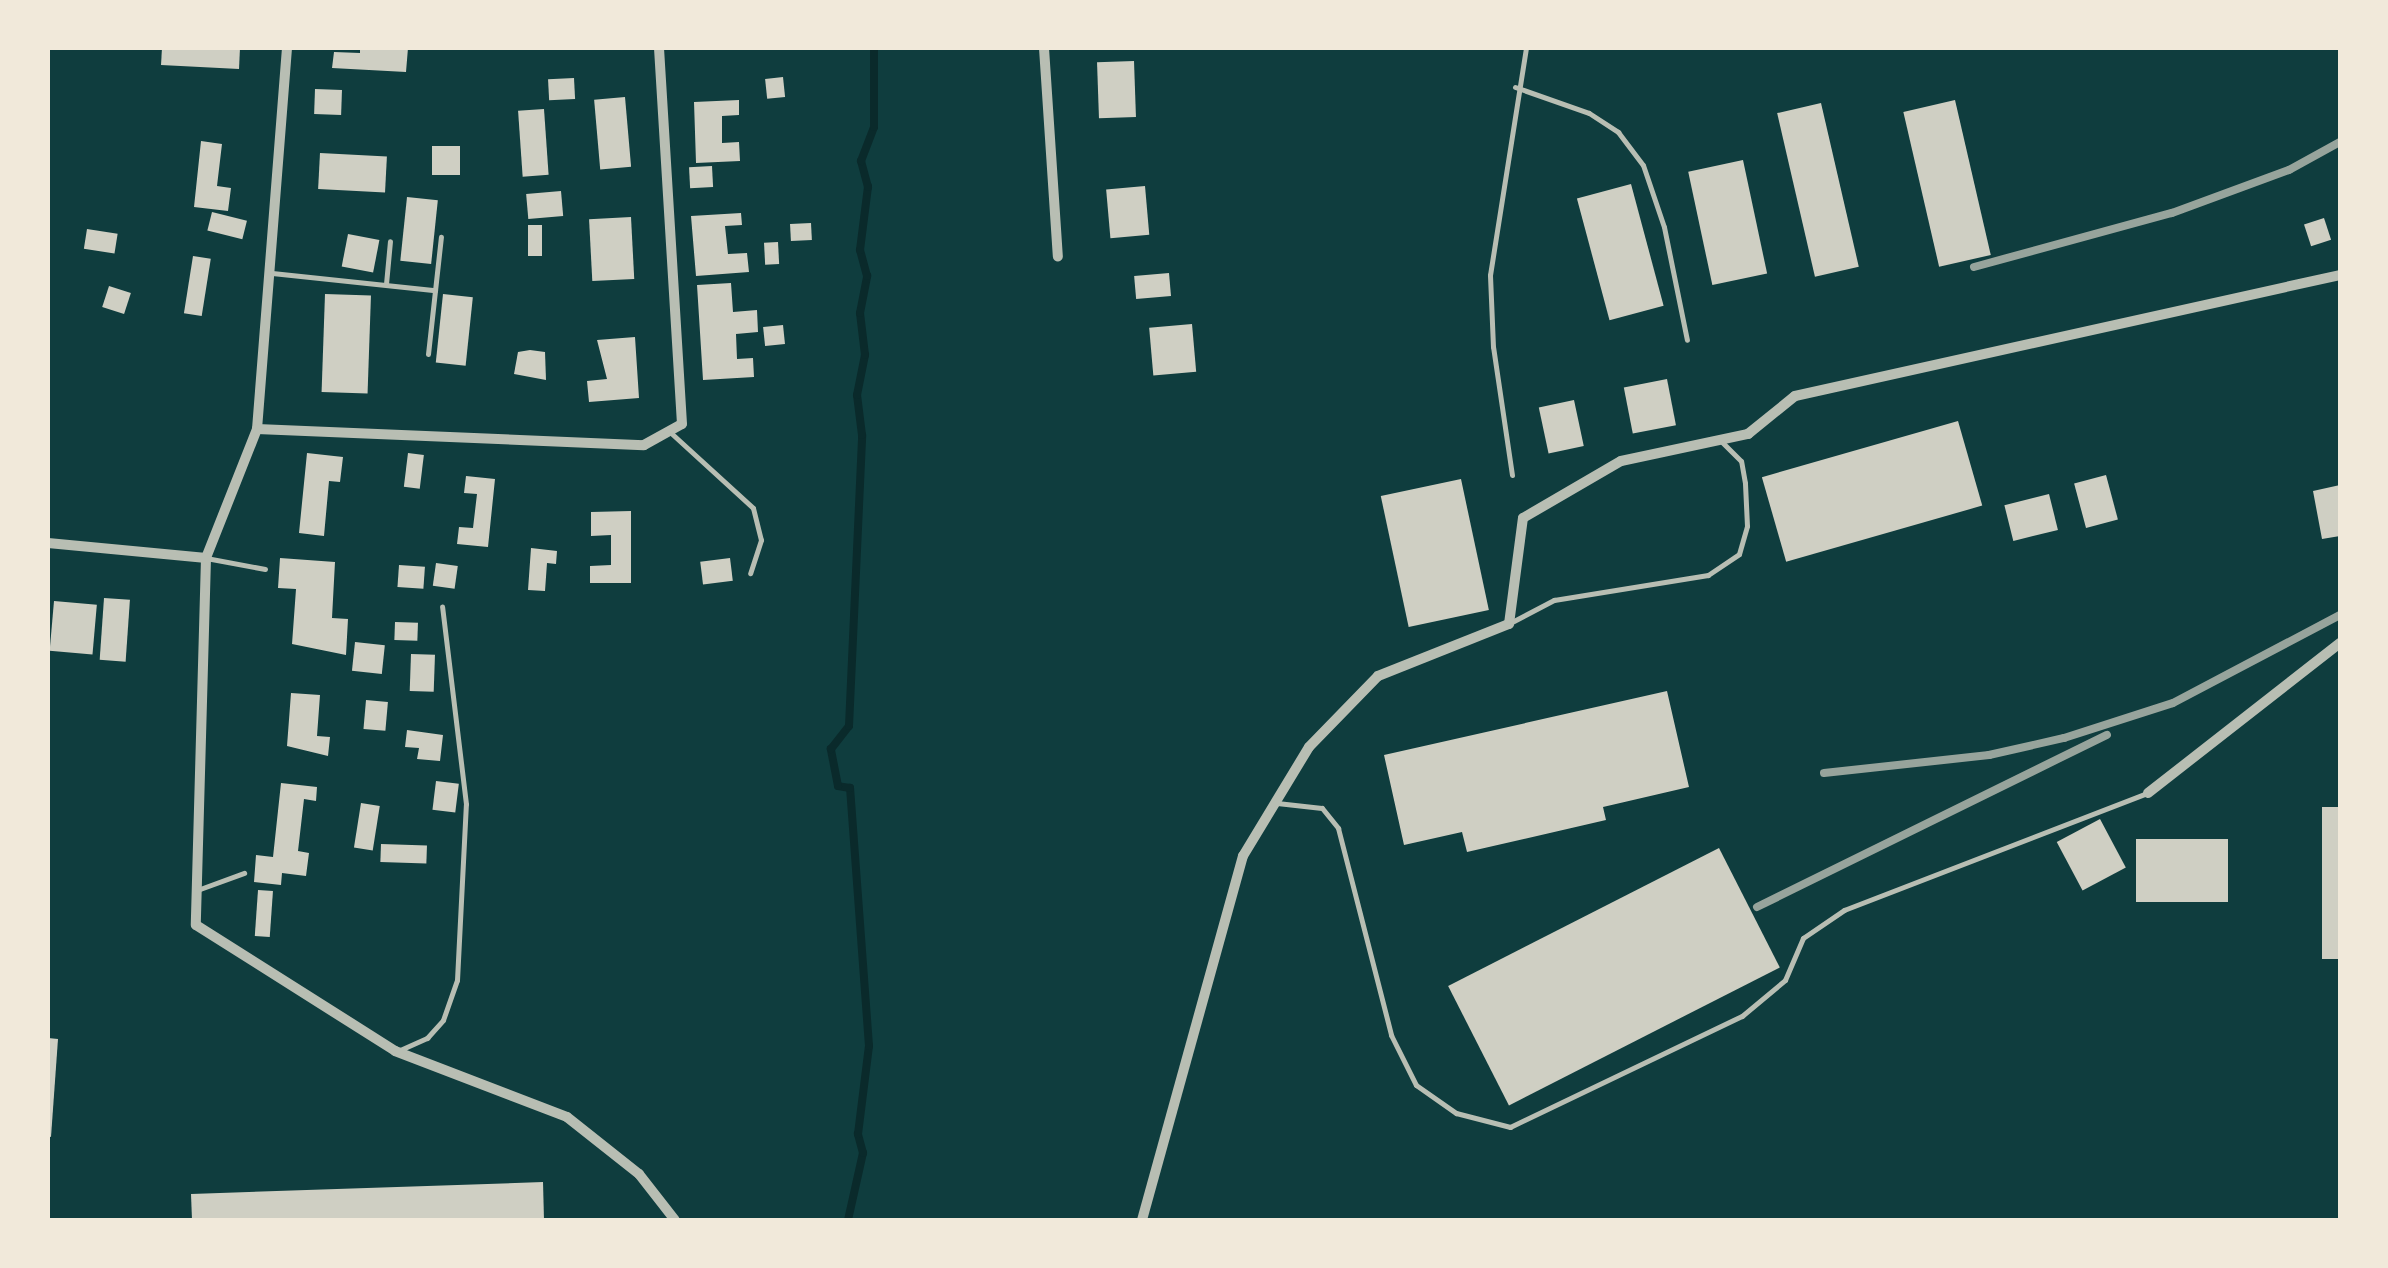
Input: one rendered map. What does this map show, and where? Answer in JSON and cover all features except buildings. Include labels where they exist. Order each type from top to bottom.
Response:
[{"type":"street","points":[[288,48],[256,429],[206,558],[196,925],[396,1051],[567,1117],[639,1174],[675,1220]]},
{"type":"street","points":[[256,429],[644,445],[682,424],[658,48]]},
{"type":"street","points":[[1044,48],[1058,257]]},
{"type":"street","points":[[1142,1220],[1242,856],[1309,748],[1378,676],[1509,624],[1524,518],[1621,461],[1748,434],[1795,396],[2340,275]]},
{"type":"street","points":[[48,543],[206,558]]},
{"type":"street","points":[[2148,793],[2340,644]]},
{"type":"lane","points":[[1512,475],[1493,347],[1490,275],[1515,87],[1526,48]]},
{"type":"lane","points":[[1515,87],[1588,113],[1618,132],[1644,165],[1664,227],[1687,340]]},
{"type":"lane","points":[[428,354],[441,238]]},
{"type":"lane","points":[[386,284],[390,241]]},
{"type":"lane","points":[[269,272],[435,290]]},
{"type":"lane","points":[[668,431],[752,508],[760,540],[750,573]]},
{"type":"lane","points":[[1509,624],[1554,600],[1708,576],[1739,554],[1747,526],[1745,483],[1741,461],[1720,440]]},
{"type":"lane","points":[[206,558],[265,569]]},
{"type":"lane","points":[[396,1051],[427,1038],[444,1020],[457,980],[466,804],[442,606]]},
{"type":"lane","points":[[1275,803],[1322,808],[1338,828],[1391,1036],[1416,1085],[1456,1113],[1510,1127],[1742,1016],[1785,980],[1803,938],[1844,910],[2148,793]]},
{"type":"lane","points":[[197,890],[244,873]]},
{"type":"waterway","points":[[848,1220],[863,1153],[858,1134],[869,1046],[850,788],[838,786],[831,749],[849,726],[862,435],[857,395],[865,355],[860,313],[867,276],[860,250],[868,187],[861,161],[874,127],[874,48]]},
{"type":"railway","points":[[1974,267],[2172,213],[2289,170],[2340,142]]},
{"type":"railway","points":[[1824,773],[1989,755],[2064,738],[2173,703],[2340,615]]},
{"type":"railway","points":[[1757,907],[2107,735]]}]
